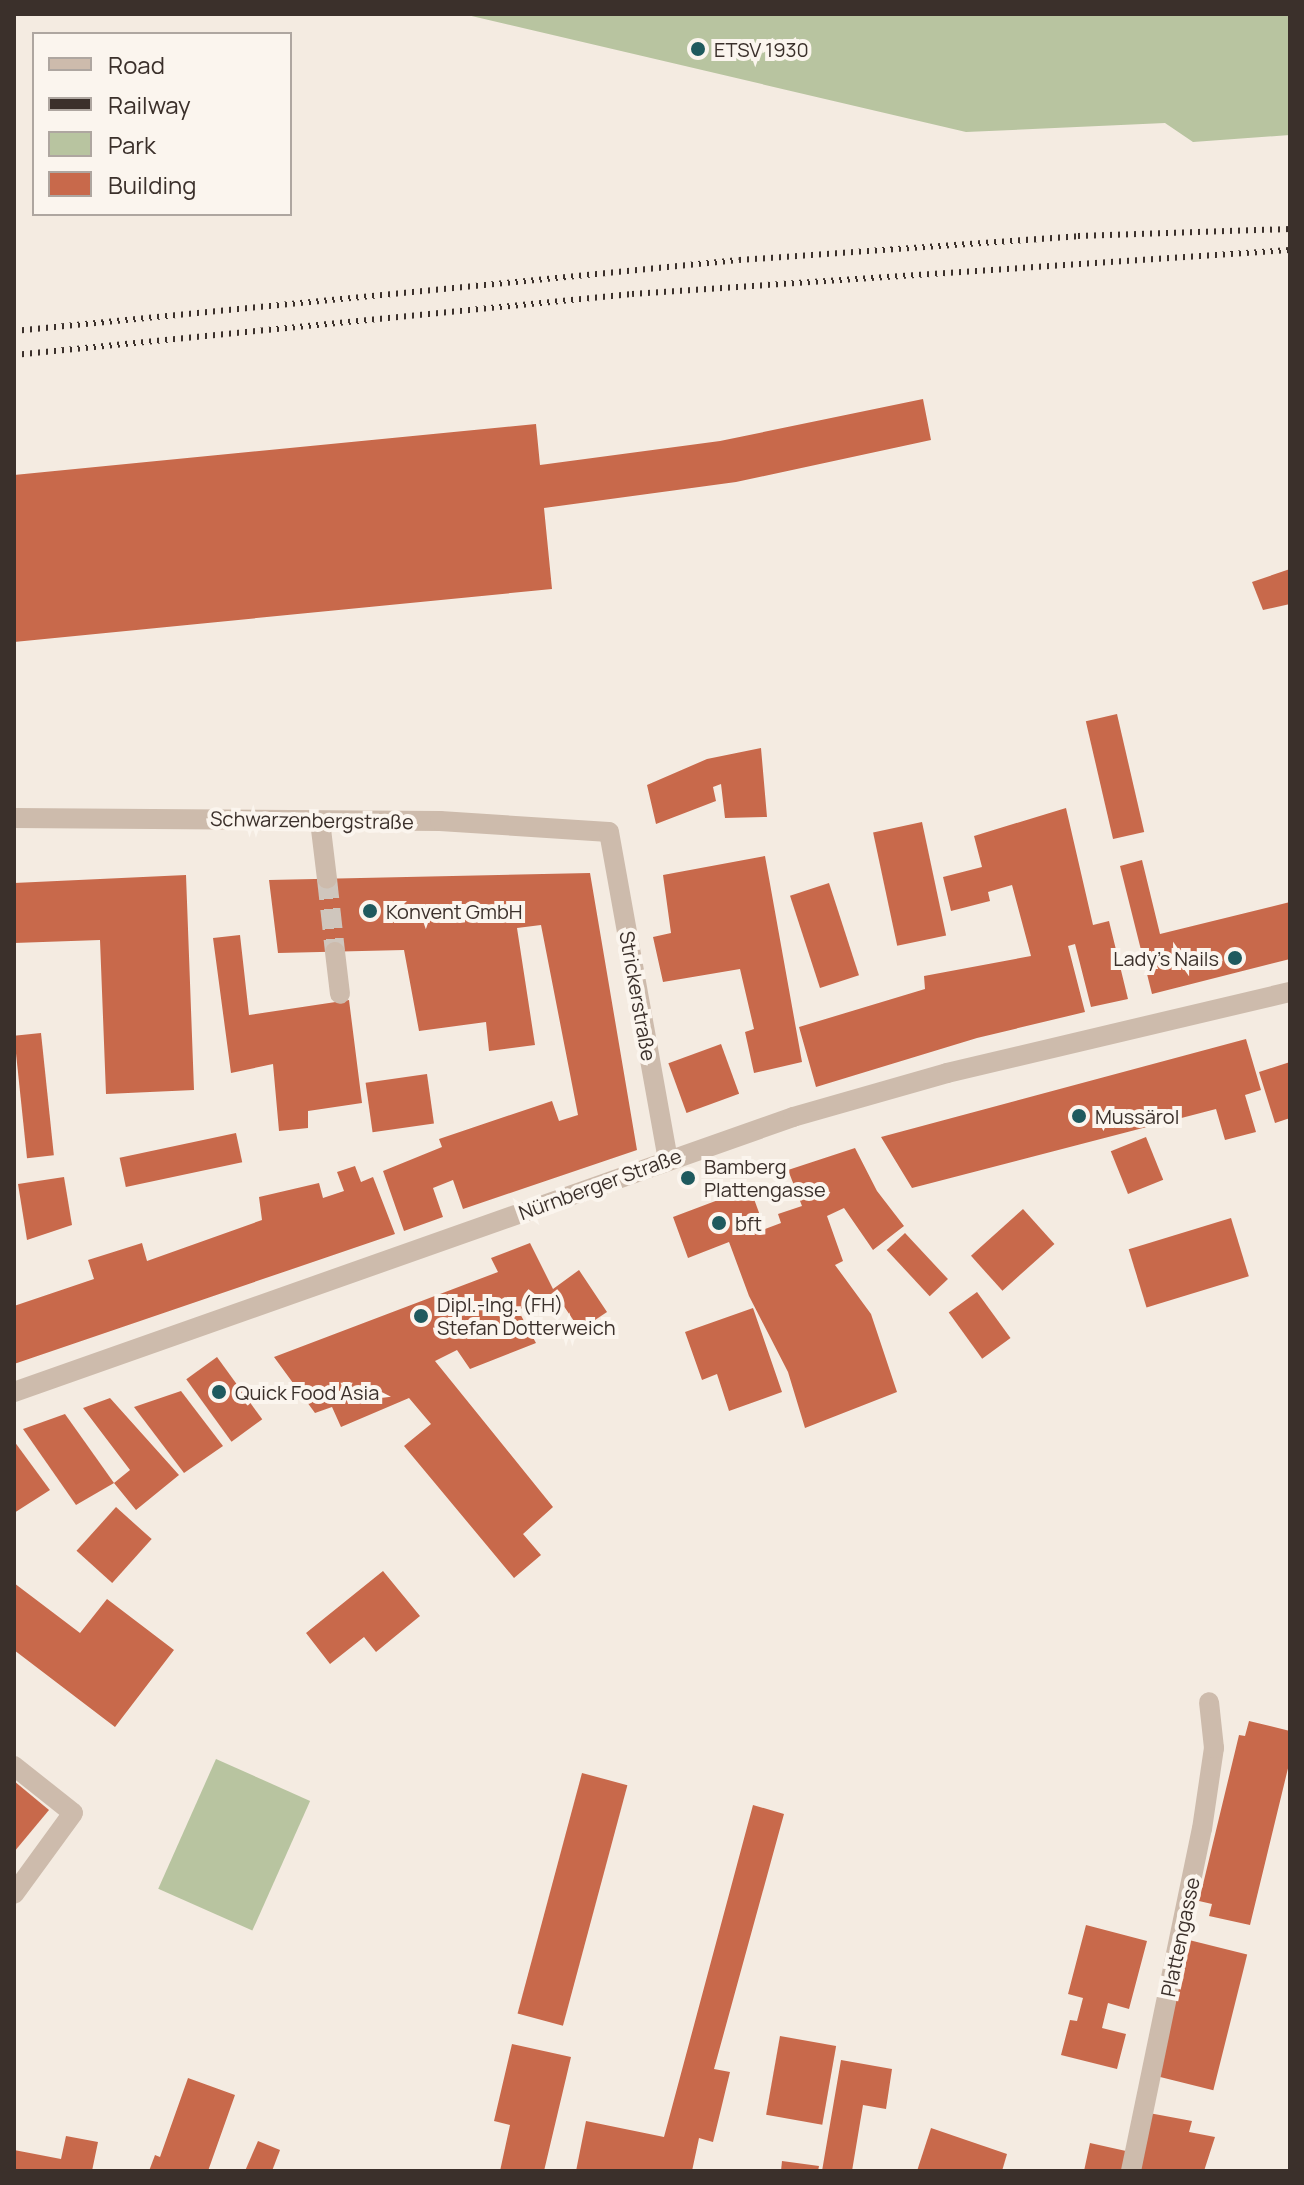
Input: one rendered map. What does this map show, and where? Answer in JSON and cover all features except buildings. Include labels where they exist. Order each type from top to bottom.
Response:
[{"type":"street","name":"Schwarzenbergstraße","points":[[14,818],[440,821],[609,832]]},
{"type":"street","points":[[320,821],[327,879]]},
{"type":"street","name":"Strickerstraße","points":[[609,832],[668,1160]]},
{"type":"street","points":[[335,952],[340,994]]},
{"type":"street","name":"Nürnberger Straße","points":[[14,1392],[668,1160],[947,1073],[1290,992]]},
{"type":"street","name":"Plattengasse","points":[[1131,2171],[1202,1829],[1214,1748],[1209,1702]]},
{"type":"street","points":[[14,1766],[73,1813],[14,1894]]},
{"type":"green space","points":[[463,14],[1290,14],[1290,135],[1193,142],[1165,123],[966,132]]},
{"type":"green space","points":[[216,1759],[310,1801],[252,1931],[158,1889]]},
{"type":"tunnel","points":[[327,879],[335,952]]},
{"type":"railway","points":[[14,331],[739,260],[1078,236],[1290,229]]},
{"type":"railway","points":[[14,355],[632,294],[1290,250]]},
{"type":"place","name":"ETSV 1930","points":[[698,49]]},
{"type":"place","name":"Konvent GmbH","points":[[370,911]]},
{"type":"place","name":"Lady's Nails","points":[[1235,958]]},
{"type":"place","name":"Mussärol","points":[[1079,1116]]},
{"type":"place","name":"Bamberg Plattengasse","points":[[688,1178]]},
{"type":"place","name":"bft","points":[[719,1223]]},
{"type":"place","name":"Dipl.-Ing. (FH) Stefan Dotterweich","points":[[421,1316]]},
{"type":"place","name":"Quick Food Asia","points":[[219,1392]]}]
